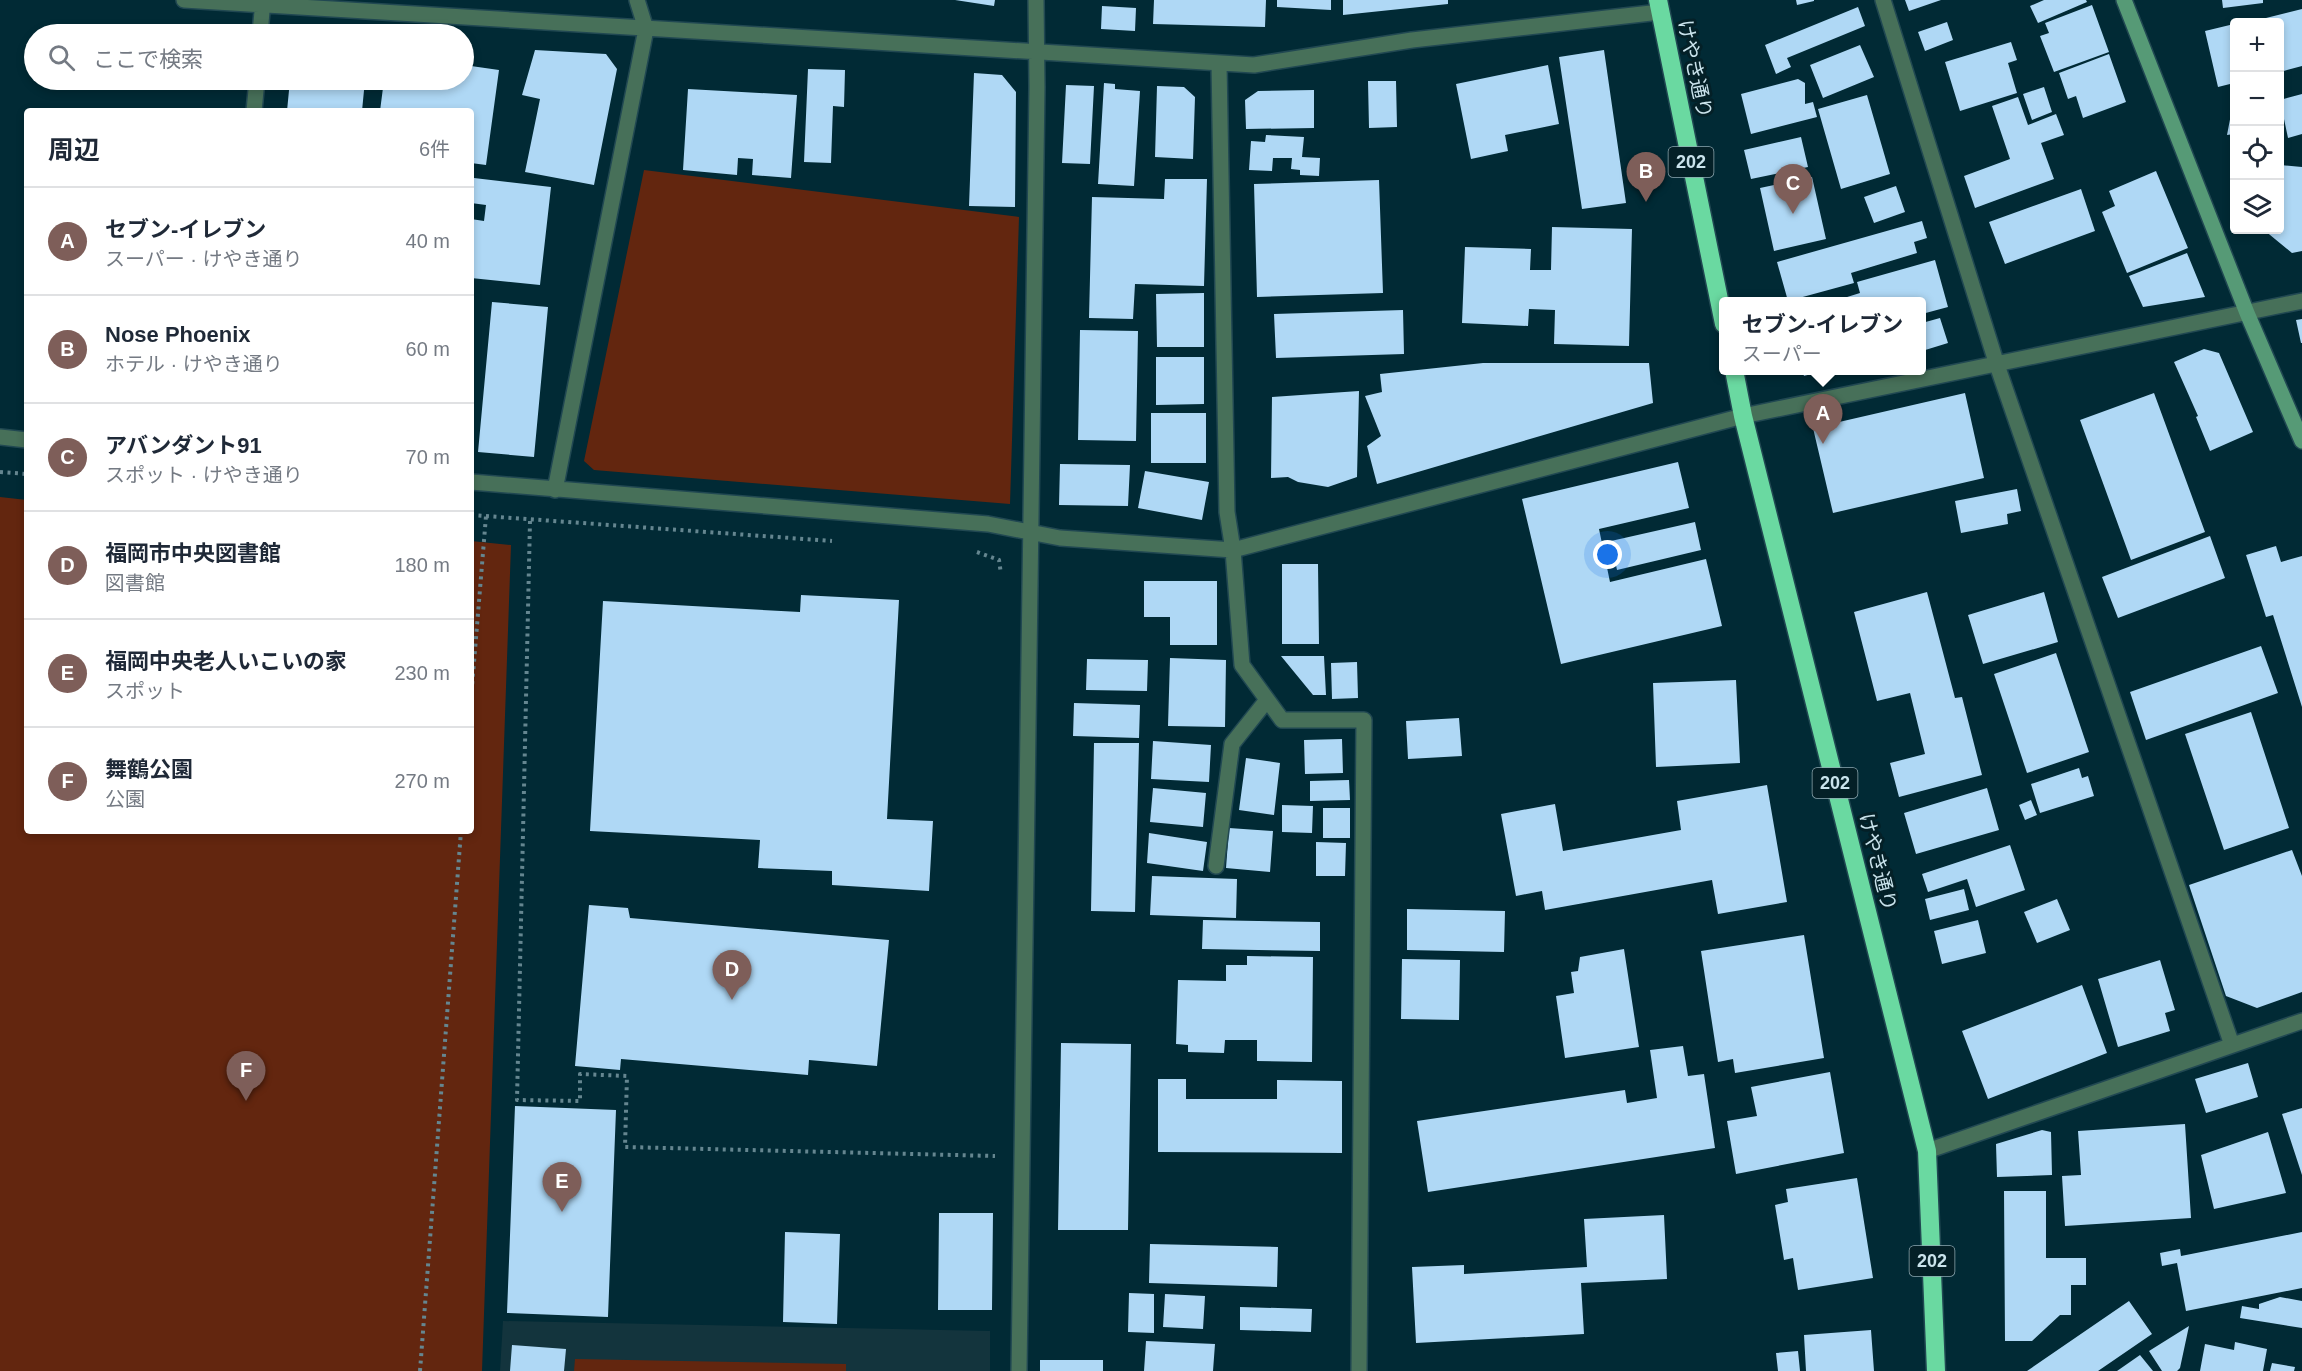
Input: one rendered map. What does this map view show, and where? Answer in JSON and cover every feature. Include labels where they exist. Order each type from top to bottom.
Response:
[{"type":"highway","name":"けやき通り","points":[[1659,6],[1719,300]]},
{"type":"highway","name":"けやき通り","points":[[1735,375],[1743,416],[1927,1151],[1936,1371]]},
{"type":"street","points":[[184,0],[1254,65],[1412,40],[1659,6]]},
{"type":"street","points":[[555,490],[646,29],[637,0]]},
{"type":"street","points":[[1019,1371],[1036,0]]},
{"type":"street","points":[[1883,0],[1997,364],[2232,1046]]},
{"type":"street","points":[[2124,0],[2247,313],[2302,441]]},
{"type":"street","points":[[261,24],[263,3]]},
{"type":"street","points":[[1219,64],[1227,512],[1233,550],[1242,665],[1282,720],[1364,720],[1359,1371]]},
{"type":"street","points":[[254,108],[256,90]]},
{"type":"street","points":[[474,482],[988,524],[1060,538],[1233,550],[1743,416],[2302,301]]},
{"type":"street","points":[[0,437],[24,440]]},
{"type":"street","points":[[1216,866],[1232,744],[1267,700]]},
{"type":"street","points":[[1927,1151],[2302,1021]]},
{"type":"path","points":[[0,472],[24,474]]},
{"type":"path","points":[[474,515],[834,541]]},
{"type":"path","points":[[474,662],[486,516]]},
{"type":"path","points":[[530,521],[517,1100],[580,1101],[580,1074],[627,1076],[624,1147],[1001,1156]]},
{"type":"path","points":[[974,550],[999,560],[1003,581]]},
{"type":"path","points":[[420,1371],[461,834]]},
{"type":"shaded area","points":[[644,170],[1019,217],[1010,504],[594,470],[584,461]]},
{"type":"shaded area","points":[[0,497],[24,500],[24,834],[474,834],[474,541],[511,545],[482,1371],[0,1371]]},
{"type":"shaded area","points":[[503,1321],[990,1331],[990,1371],[500,1371]]},
{"type":"shaded area","points":[[575,1359],[846,1364],[846,1371],[574,1371]]},
{"type":"building","points":[[955,0],[995,0],[994,6]]},
{"type":"building","points":[[1154,0],[1266,0],[1265,27],[1153,24]]},
{"type":"building","points":[[1277,0],[1331,0],[1331,10],[1277,7]]},
{"type":"building","points":[[1343,0],[1448,0],[1448,4],[1343,15]]},
{"type":"building","points":[[1796,0],[1814,0],[1814,1],[1797,5]]},
{"type":"building","points":[[1905,0],[1941,0],[1909,11]]},
{"type":"building","points":[[2044,0],[2086,0],[2087,2],[2038,23],[2030,6]]},
{"type":"building","points":[[2222,0],[2263,0],[2263,3],[2223,8]]},
{"type":"building","points":[[2092,5],[2109,52],[2054,72],[2040,36],[2049,33],[2045,23]]},
{"type":"building","points":[[1102,6],[1136,8],[1135,31],[1101,29]]},
{"type":"building","points":[[1858,7],[1865,26],[1787,58],[1791,67],[1776,74],[1765,45]]},
{"type":"building","points":[[2302,9],[2302,66],[2284,71],[2284,18],[2266,18]]},
{"type":"building","points":[[1947,22],[1953,40],[1925,51],[1918,32]]},
{"type":"building","points":[[2230,25],[2230,84],[2218,87],[2205,31]]},
{"type":"building","points":[[2011,42],[2017,60],[2008,63],[2017,93],[1960,111],[1945,62]]},
{"type":"building","points":[[1860,45],[1874,77],[1823,98],[1810,65]]},
{"type":"building","points":[[535,50],[606,54],[617,69],[594,185],[525,172],[540,99],[522,95]]},
{"type":"building","points":[[1604,50],[1626,203],[1582,209],[1559,57]]},
{"type":"building","points":[[2109,54],[2126,102],[2083,118],[2076,96],[2068,99],[2059,73]]},
{"type":"building","points":[[1548,65],[1559,124],[1505,135],[1508,151],[1471,159],[1456,84]]},
{"type":"building","points":[[474,66],[499,70],[486,165],[474,163],[474,108],[380,108],[383,90],[474,90]]},
{"type":"building","points":[[808,69],[845,70],[844,107],[833,106],[831,163],[804,162]]},
{"type":"building","points":[[974,73],[1002,75],[1016,92],[1015,207],[969,206]]},
{"type":"building","points":[[1798,79],[1805,83],[1805,104],[1813,102],[1817,117],[1751,134],[1741,94]]},
{"type":"building","points":[[1368,81],[1396,81],[1397,127],[1369,128]]},
{"type":"building","points":[[1104,83],[1115,84],[1115,89],[1140,91],[1134,186],[1098,184]]},
{"type":"building","points":[[1066,85],[1094,86],[1090,164],[1062,163]]},
{"type":"building","points":[[1157,86],[1184,87],[1195,97],[1193,159],[1155,157]]},
{"type":"building","points":[[2044,87],[2052,112],[2032,120],[2023,94]]},
{"type":"building","points":[[688,89],[797,95],[791,178],[752,175],[753,159],[738,158],[737,175],[683,170]]},
{"type":"building","points":[[289,90],[364,90],[362,108],[287,108]]},
{"type":"building","points":[[1314,90],[1314,128],[1246,129],[1245,100],[1258,91]]},
{"type":"building","points":[[2302,94],[2302,134],[2288,138],[2284,119],[2284,99]]},
{"type":"building","points":[[1867,95],[1890,174],[1841,189],[1818,109]]},
{"type":"building","points":[[2018,97],[2028,125],[2056,114],[2064,135],[2041,143],[2054,179],[1975,208],[1964,176],[2010,159],[1992,106]]},
{"type":"building","points":[[2230,119],[2230,135],[2227,135]]},
{"type":"building","points":[[1266,135],[1304,137],[1302,157],[1320,158],[1319,176],[1300,175],[1300,170],[1291,169],[1292,158],[1273,158],[1272,171],[1249,170],[1251,141],[1265,142]]},
{"type":"building","points":[[1801,137],[1808,167],[1751,179],[1744,150]]},
{"type":"building","points":[[2284,165],[2302,167],[2302,251],[2292,253],[2269,234],[2284,234]]},
{"type":"building","points":[[2156,171],[2188,248],[2127,273],[2102,212],[2115,206],[2109,191]]},
{"type":"building","points":[[1812,177],[1826,239],[1774,251],[1760,188]]},
{"type":"building","points":[[474,178],[551,187],[540,285],[474,278],[474,219],[484,221],[486,205],[474,203]]},
{"type":"building","points":[[1165,179],[1207,179],[1204,286],[1135,284],[1133,319],[1089,318],[1092,197],[1164,199]]},
{"type":"building","points":[[1379,180],[1383,293],[1257,297],[1254,184]]},
{"type":"building","points":[[1896,186],[1905,212],[1874,223],[1864,197]]},
{"type":"building","points":[[2081,189],[2095,231],[2005,264],[1989,222]]},
{"type":"building","points":[[1922,221],[1927,238],[1914,242],[1917,253],[1851,273],[1854,283],[1803,297],[1787,297],[1777,262]]},
{"type":"building","points":[[1552,227],[1632,229],[1629,346],[1554,344],[1555,310],[1529,309],[1528,326],[1462,323],[1465,247],[1531,249],[1530,270],[1551,270]]},
{"type":"building","points":[[2187,253],[2205,297],[2143,307],[2129,276]]},
{"type":"building","points":[[1935,260],[1948,307],[1926,313],[1926,297],[1847,297],[1860,293],[1857,282]]},
{"type":"building","points":[[1204,293],[1204,347],[1157,347],[1156,294]]},
{"type":"building","points":[[492,302],[548,307],[534,457],[478,452]]},
{"type":"building","points":[[1403,310],[1404,354],[1276,358],[1274,314]]},
{"type":"building","points":[[1940,318],[1948,343],[1926,350],[1926,322]]},
{"type":"building","points":[[2302,319],[2302,343],[2301,343],[2296,320]]},
{"type":"building","points":[[1080,330],[1138,331],[1136,441],[1078,440]]},
{"type":"building","points":[[2204,349],[2219,353],[2253,432],[2210,451],[2196,417],[2198,416],[2174,362]]},
{"type":"building","points":[[1156,357],[1204,357],[1204,404],[1156,405]]},
{"type":"building","points":[[1483,363],[1649,363],[1653,403],[1377,484],[1367,446],[1381,436],[1365,396],[1382,392],[1380,374]]},
{"type":"building","points":[[1359,391],[1357,477],[1328,487],[1298,482],[1288,477],[1271,478],[1272,397]]},
{"type":"building","points":[[1965,393],[1984,478],[1833,513],[1813,428]]},
{"type":"building","points":[[2154,393],[2205,532],[2131,560],[2080,420]]},
{"type":"building","points":[[1151,413],[1206,413],[1206,463],[1151,463]]},
{"type":"building","points":[[1678,462],[1689,508],[1599,529],[1610,582],[1706,559],[1722,626],[1561,664],[1522,499]]},
{"type":"building","points":[[1060,464],[1130,465],[1128,506],[1059,505]]},
{"type":"building","points":[[1145,471],[1209,482],[1202,520],[1138,508]]},
{"type":"building","points":[[2017,489],[2021,511],[2007,514],[2008,524],[1961,533],[1955,501]]},
{"type":"building","points":[[1695,522],[1701,550],[1617,570],[1611,541]]},
{"type":"building","points":[[2210,536],[2225,578],[2118,618],[2102,577]]},
{"type":"building","points":[[2276,546],[2281,562],[2302,556],[2302,707],[2273,615],[2266,617],[2246,555]]},
{"type":"building","points":[[1282,564],[1318,564],[1319,644],[1282,644]]},
{"type":"building","points":[[1144,581],[1217,581],[1217,645],[1170,645],[1170,617],[1144,617]]},
{"type":"building","points":[[1927,592],[1955,698],[1962,697],[1982,775],[1899,797],[1890,763],[1925,754],[1910,693],[1877,701],[1854,612]]},
{"type":"building","points":[[2044,592],[2058,642],[1983,664],[1968,615]]},
{"type":"building","points":[[801,595],[899,600],[887,819],[933,821],[929,891],[832,885],[832,871],[758,868],[760,840],[590,831],[603,601],[800,612]]},
{"type":"building","points":[[2261,646],[2278,693],[2146,740],[2130,692]]},
{"type":"building","points":[[2056,653],[2089,752],[2027,773],[1994,674]]},
{"type":"building","points":[[1281,656],[1324,656],[1326,695],[1313,695]]},
{"type":"building","points":[[1170,658],[1226,660],[1225,727],[1168,726]]},
{"type":"building","points":[[1087,659],[1148,660],[1147,691],[1086,690]]},
{"type":"building","points":[[1357,662],[1358,698],[1332,699],[1331,663]]},
{"type":"building","points":[[1736,680],[1740,763],[1656,767],[1653,683]]},
{"type":"building","points":[[1074,703],[1140,705],[1139,738],[1073,736]]},
{"type":"building","points":[[2251,712],[2289,828],[2224,850],[2185,734]]},
{"type":"building","points":[[1459,718],[1462,756],[1408,759],[1406,721]]},
{"type":"building","points":[[1342,739],[1343,773],[1305,774],[1304,740]]},
{"type":"building","points":[[1153,741],[1211,745],[1209,782],[1151,779]]},
{"type":"building","points":[[1094,743],[1139,743],[1135,912],[1091,911]]},
{"type":"building","points":[[1246,758],[1280,763],[1274,815],[1239,810]]},
{"type":"building","points":[[2079,768],[2082,778],[2088,776],[2094,796],[2040,813],[2031,784]]},
{"type":"building","points":[[1349,780],[1350,800],[1310,801],[1310,781]]},
{"type":"building","points":[[1767,785],[1787,902],[1718,914],[1712,880],[1545,910],[1542,891],[1516,896],[1501,814],[1555,804],[1563,851],[1681,830],[1677,801]]},
{"type":"building","points":[[1153,788],[1206,793],[1203,827],[1150,822]]},
{"type":"building","points":[[1987,788],[1999,830],[1916,854],[1904,813]]},
{"type":"building","points":[[2031,800],[2037,815],[2025,820],[2019,805]]},
{"type":"building","points":[[1282,805],[1313,806],[1312,833],[1282,832]]},
{"type":"building","points":[[1323,808],[1350,808],[1350,838],[1323,838]]},
{"type":"building","points":[[1229,828],[1273,831],[1270,872],[1226,868]]},
{"type":"building","points":[[1149,833],[1207,842],[1203,871],[1147,863]]},
{"type":"building","points":[[1316,842],[1346,843],[1345,876],[1316,876]]},
{"type":"building","points":[[2010,845],[2025,890],[1976,907],[1967,879],[1928,892],[1922,874]]},
{"type":"building","points":[[2292,850],[2302,876],[2302,992],[2257,1008],[2226,996],[2189,885]]},
{"type":"building","points":[[1152,876],[1237,879],[1236,918],[1150,915]]},
{"type":"building","points":[[1964,889],[1969,910],[1930,920],[1925,899]]},
{"type":"building","points":[[2057,899],[2070,930],[2037,943],[2024,912]]},
{"type":"building","points":[[589,905],[628,908],[630,918],[889,940],[877,1066],[809,1060],[808,1075],[621,1059],[620,1070],[575,1066]]},
{"type":"building","points":[[1407,909],[1505,911],[1504,952],[1407,950]]},
{"type":"building","points":[[1203,920],[1320,922],[1320,951],[1202,949]]},
{"type":"building","points":[[1978,920],[1986,953],[1942,964],[1934,931]]},
{"type":"building","points":[[1804,935],[1824,1058],[1735,1073],[1733,1059],[1718,1062],[1701,951]]},
{"type":"building","points":[[1624,949],[1639,1047],[1565,1058],[1556,996],[1574,993],[1571,972],[1578,971],[1580,957]]},
{"type":"building","points":[[1247,956],[1313,957],[1312,1062],[1257,1061],[1257,1040],[1225,1040],[1224,1053],[1188,1052],[1188,1045],[1176,1044],[1178,980],[1226,981],[1226,965],[1247,965]]},
{"type":"building","points":[[1402,959],[1460,960],[1459,1020],[1401,1019]]},
{"type":"building","points":[[2160,960],[2175,1010],[2165,1013],[2170,1031],[2118,1047],[2098,979]]},
{"type":"building","points":[[2082,985],[2107,1053],[1988,1099],[1962,1031]]},
{"type":"building","points":[[1061,1043],[1131,1044],[1128,1230],[1058,1230]]},
{"type":"building","points":[[1683,1046],[1688,1076],[1704,1074],[1715,1148],[1428,1192],[1417,1121],[1625,1090],[1627,1103],[1657,1098],[1650,1050]]},
{"type":"building","points":[[2248,1063],[2258,1097],[2206,1113],[2195,1079]]},
{"type":"building","points":[[1830,1072],[1844,1153],[1736,1174],[1727,1121],[1757,1116],[1751,1087]]},
{"type":"building","points":[[1158,1079],[1186,1079],[1186,1099],[1277,1099],[1277,1080],[1342,1081],[1342,1153],[1158,1152]]},
{"type":"building","points":[[515,1106],[616,1110],[608,1317],[507,1313]]},
{"type":"building","points":[[2302,1108],[2302,1175],[2282,1114]]},
{"type":"building","points":[[2185,1124],[2191,1218],[2065,1226],[2062,1176],[2081,1175],[2078,1131]]},
{"type":"building","points":[[2042,1130],[2051,1132],[2052,1175],[1997,1177],[1996,1144]]},
{"type":"building","points":[[2268,1132],[2286,1193],[2214,1209],[2201,1155]]},
{"type":"building","points":[[1857,1178],[1873,1278],[1798,1290],[1793,1258],[1784,1260],[1775,1205],[1788,1202],[1786,1189]]},
{"type":"building","points":[[2004,1191],[2046,1191],[2046,1258],[2086,1258],[2086,1285],[2071,1285],[2071,1315],[2060,1315],[2032,1341],[2005,1341]]},
{"type":"building","points":[[939,1213],[993,1213],[992,1310],[938,1310]]},
{"type":"building","points":[[1664,1215],[1667,1279],[1581,1283],[1584,1334],[1416,1343],[1412,1267],[1464,1265],[1464,1274],[1587,1267],[1584,1219]]},
{"type":"building","points":[[785,1232],[840,1234],[837,1324],[783,1322]]},
{"type":"building","points":[[2302,1232],[2302,1288],[2186,1311],[2177,1263],[2162,1266],[2160,1253],[2180,1249],[2181,1256]]},
{"type":"building","points":[[1150,1244],[1278,1247],[1277,1287],[1149,1283]]},
{"type":"building","points":[[1129,1293],[1154,1294],[1154,1333],[1128,1332]]},
{"type":"building","points":[[1165,1294],[1205,1296],[1203,1329],[1163,1327]]},
{"type":"building","points":[[2280,1297],[2302,1301],[2302,1328],[2240,1318],[2242,1306],[2259,1309],[2259,1304]]},
{"type":"building","points":[[2129,1301],[2152,1334],[2098,1371],[2027,1371]]},
{"type":"building","points":[[1240,1307],[1312,1309],[1311,1332],[1240,1330]]},
{"type":"building","points":[[2189,1326],[2180,1368],[2177,1371],[2162,1371],[2149,1351]]},
{"type":"building","points":[[1871,1330],[1874,1371],[1806,1371],[1804,1335]]},
{"type":"building","points":[[1146,1341],[1215,1344],[1213,1371],[1144,1371]]},
{"type":"building","points":[[2235,1342],[2267,1349],[2263,1371],[2200,1371],[2205,1344],[2234,1350]]},
{"type":"building","points":[[512,1345],[566,1349],[564,1371],[510,1371]]},
{"type":"building","points":[[1798,1351],[1800,1371],[1778,1371],[1776,1353]]},
{"type":"building","points":[[2140,1355],[2153,1371],[2117,1371]]},
{"type":"building","points":[[1040,1360],[1103,1360],[1103,1371],[1040,1371]]},
{"type":"building","points":[[2272,1363],[2295,1367],[2294,1371],[2270,1371]]},
{"type":"place","name":"Nose Phoenix","points":[[1646,202]]},
{"type":"place","name":"アバンダント91","points":[[1793,214]]},
{"type":"place","name":"セブン-イレブン","points":[[1823,444]]},
{"type":"place","name":"福岡市中央図書館","points":[[732,1000]]},
{"type":"place","name":"舞鶴公園","points":[[246,1101]]},
{"type":"place","name":"福岡中央老人いこいの家","points":[[562,1212]]}]
